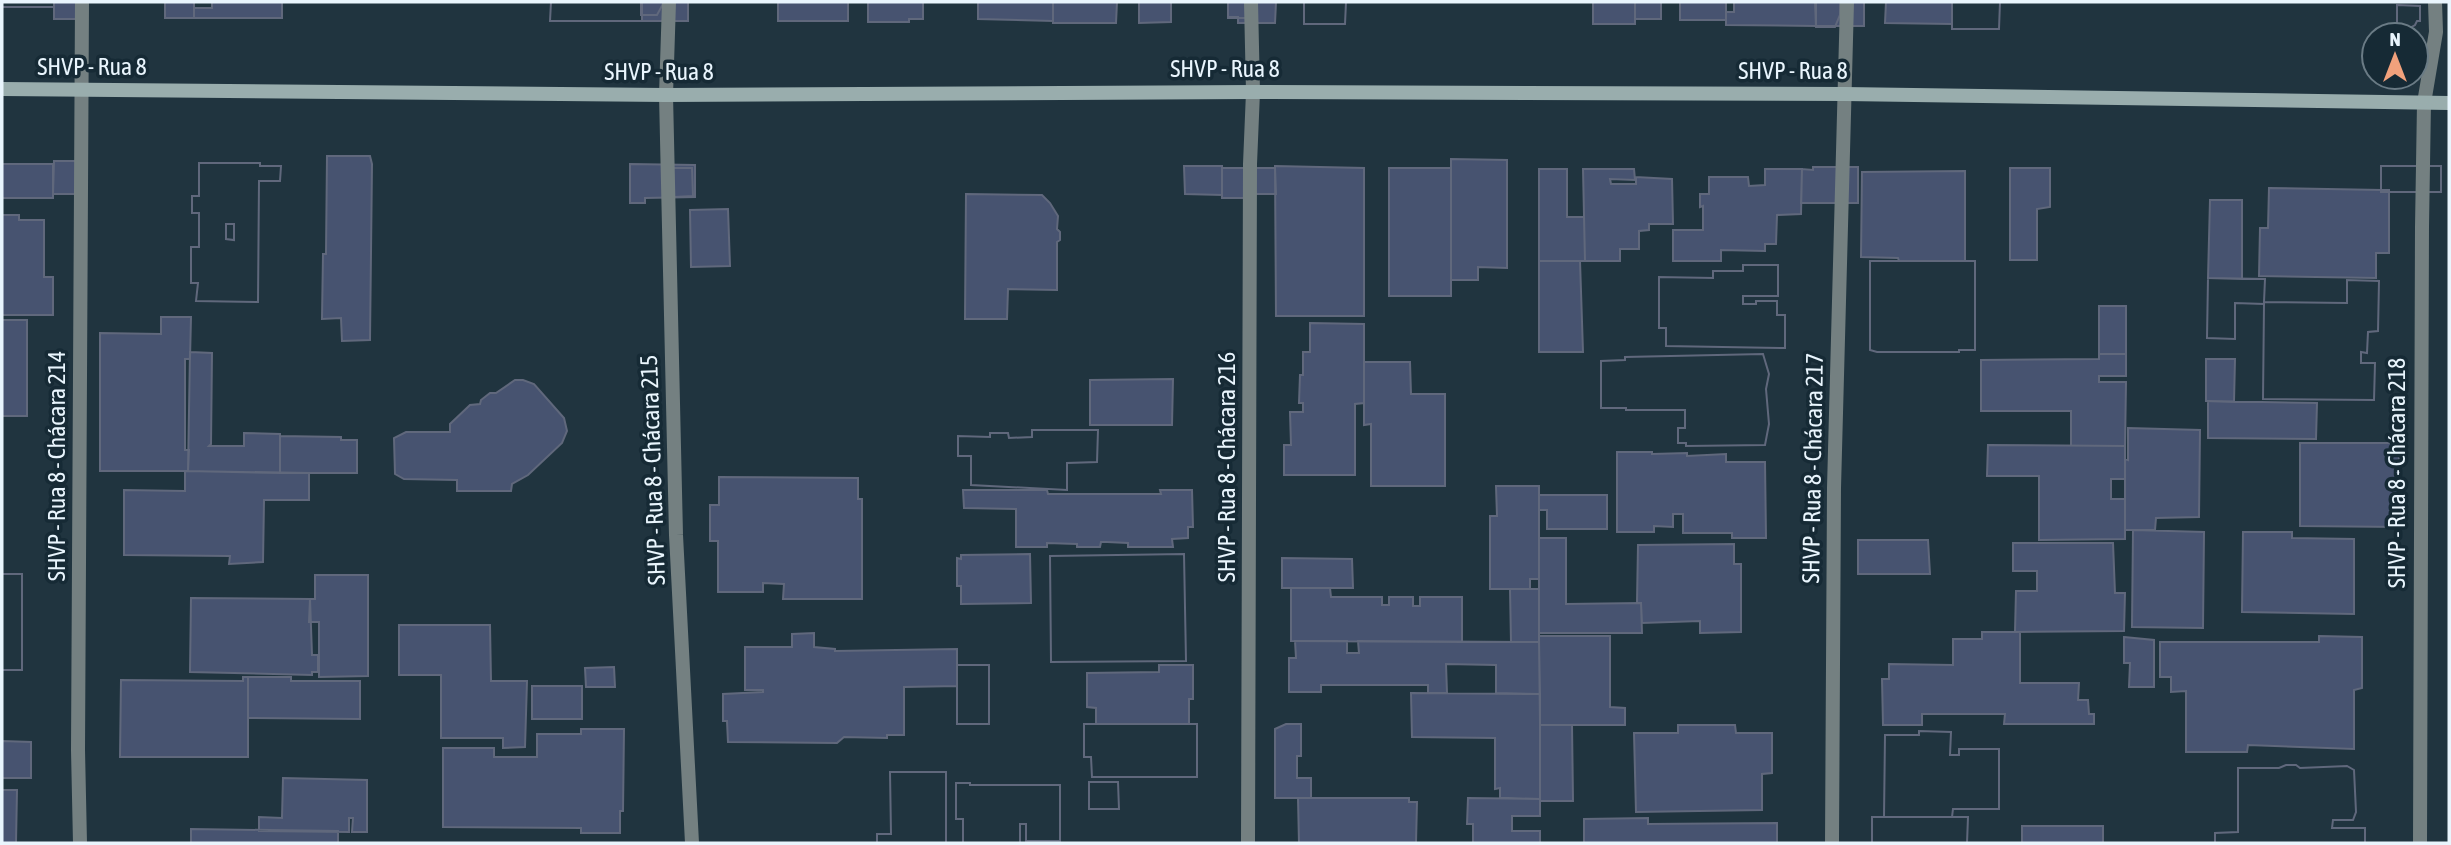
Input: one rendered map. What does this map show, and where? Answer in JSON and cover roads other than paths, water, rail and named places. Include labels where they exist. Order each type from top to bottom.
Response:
[{"type":"street","name":"SHVP - Rua 8 - Chácara 214","points":[[80,843],[78,750],[82,2]]},
{"type":"street","name":"SHVP - Rua 8 - Chácara 215","points":[[669,2],[666,95],[676,535],[692,843]]},
{"type":"street","name":"SHVP - Rua 8 - Chácara 216","points":[[1248,843],[1250,164],[1253,92],[1251,2]]},
{"type":"street","name":"SHVP - Rua 8 - Chácara 217","points":[[1832,843],[1835,474],[1847,2]]},
{"type":"street","name":"SHVP - Rua 8 - Chácara 218","points":[[2420,843],[2419,597],[2424,103],[2435,33],[2435,2]]},
{"type":"street","name":"SHVP - Rua 8","points":[[2,89],[666,95],[1253,92],[1844,94],[2449,103]]}]
